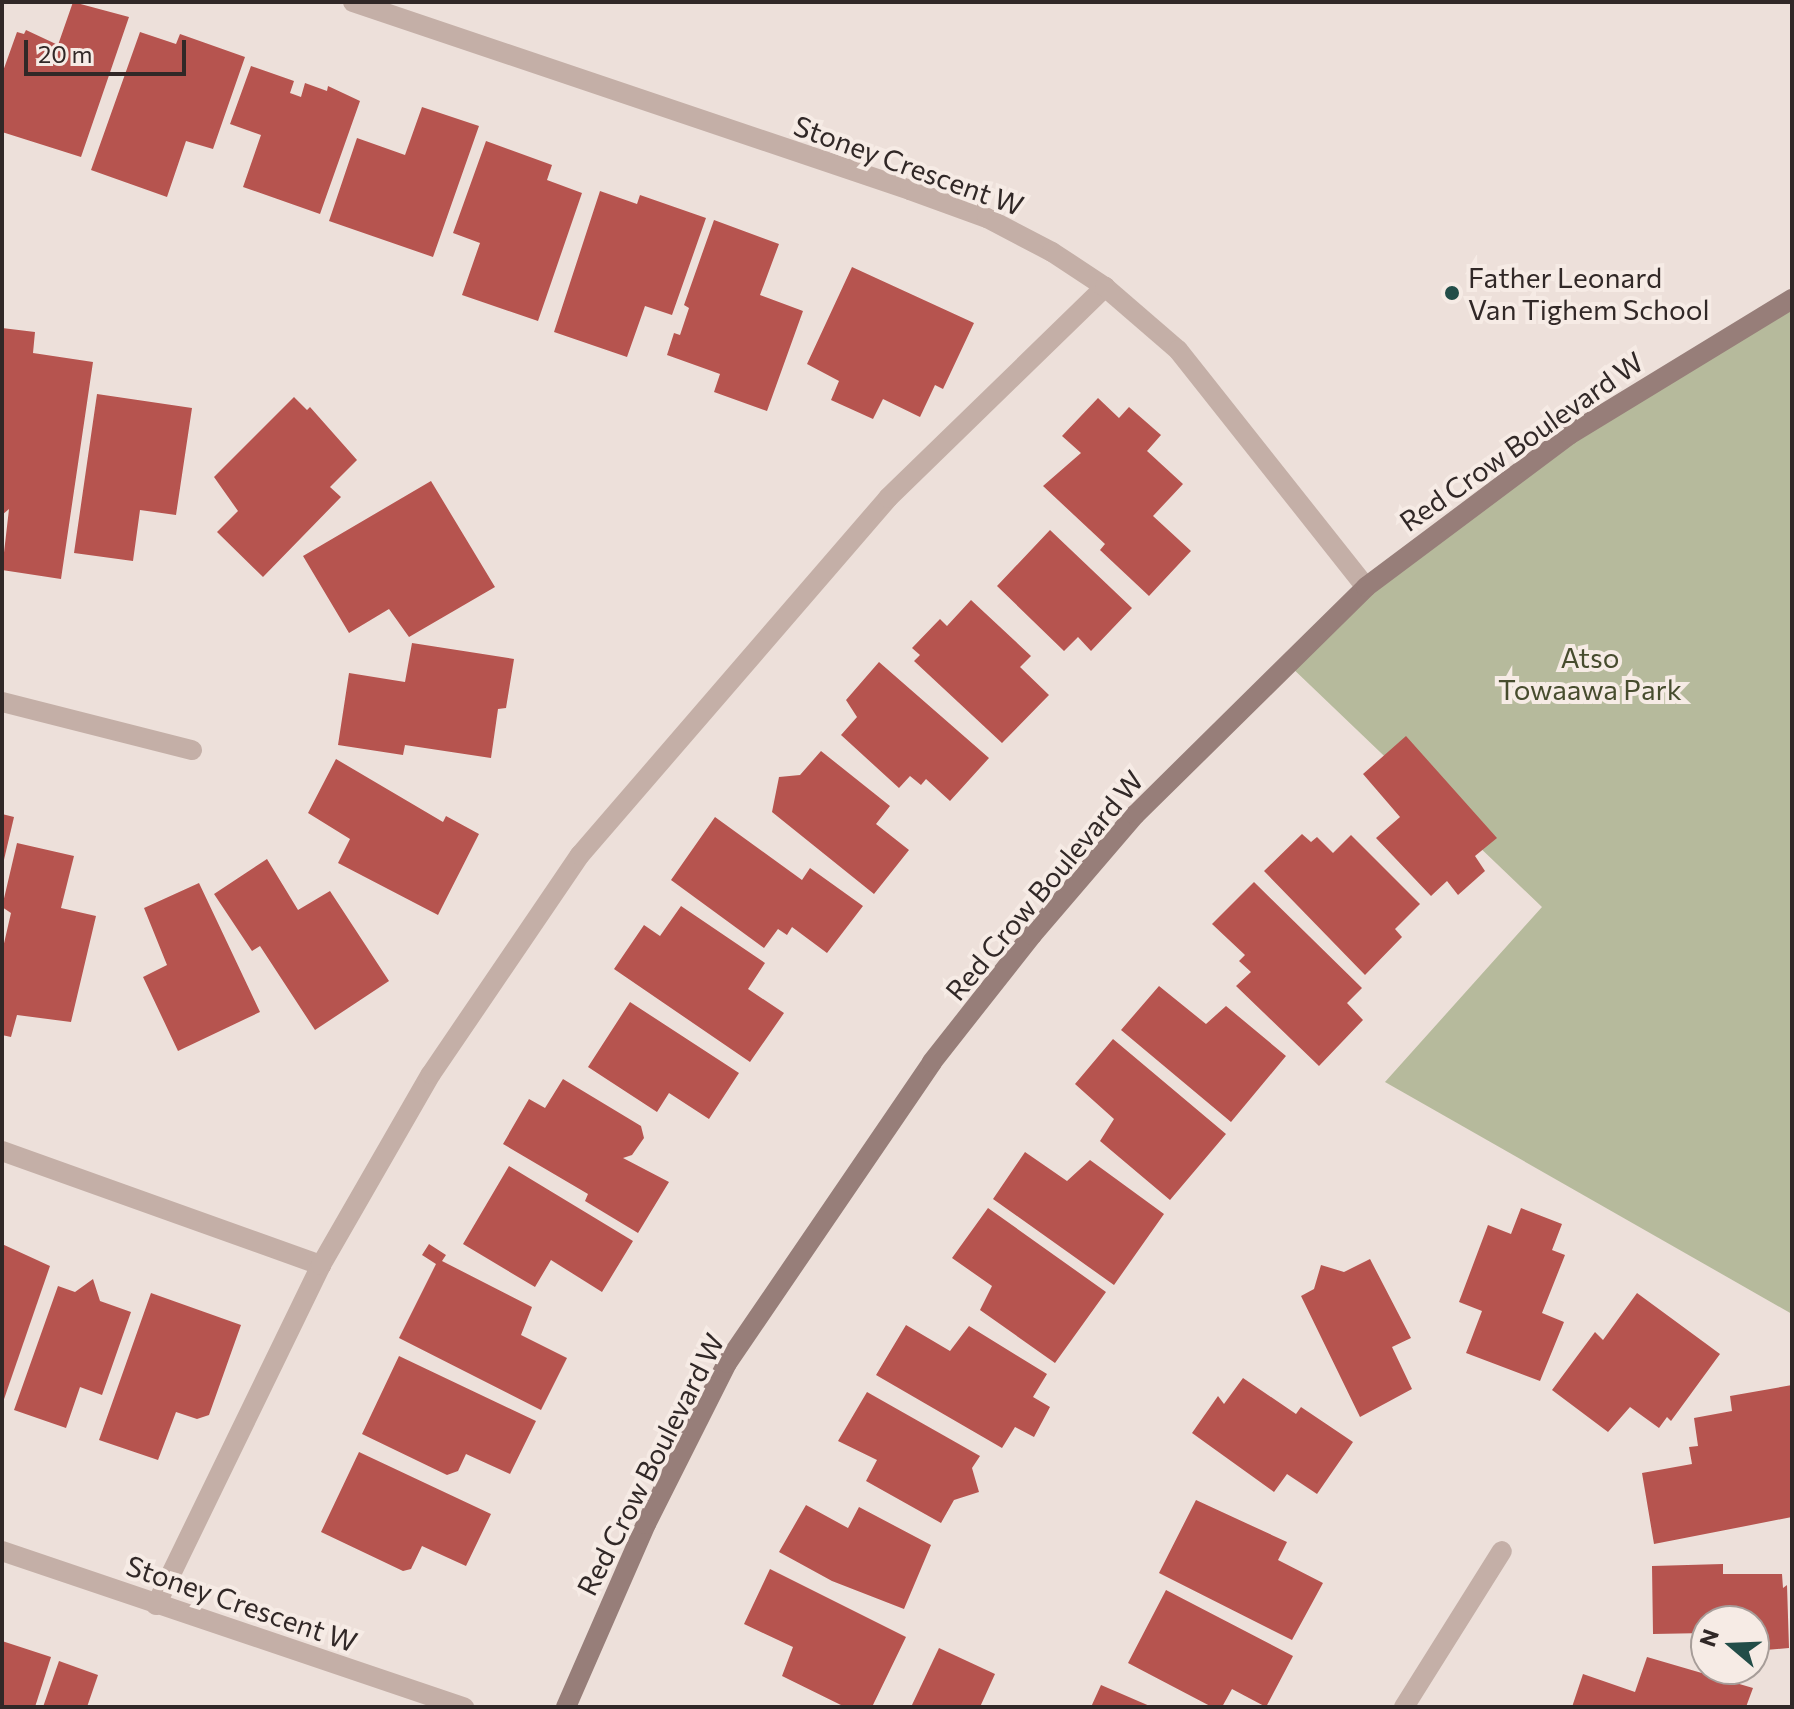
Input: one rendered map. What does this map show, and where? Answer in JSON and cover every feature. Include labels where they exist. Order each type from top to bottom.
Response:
[{"type":"street","name":"Stoney Crescent W","points":[[353,2],[987,218],[1105,287],[1178,350],[1366,587]]},
{"type":"street","points":[[156,1605],[321,1265],[431,1074],[580,855],[888,498],[1105,287]]},
{"type":"street","name":"Red Crow Boulevard W","points":[[566,1707],[646,1524],[727,1363],[932,1062],[1032,935],[1135,815],[1366,587],[1569,435],[1792,299]]},
{"type":"street","points":[[2,702],[192,750]]},
{"type":"street","points":[[2,1151],[321,1265]]},
{"type":"street","name":"Stoney Crescent W","points":[[2,1551],[464,1707]]},
{"type":"street","points":[[1404,1707],[1502,1551]]},
{"type":"green space","name":"Atso Towaawa Park","points":[[1792,299],[1792,1314],[1385,1082],[1542,907],[1287,663],[1569,435]]},
{"type":"building","points":[[73,2],[129,17],[81,157],[2,132],[2,74],[17,32],[24,34],[26,30],[58,45]]},
{"type":"building","points":[[140,32],[176,44],[180,34],[245,57],[213,149],[186,141],[167,197],[91,170]]},
{"type":"building","points":[[251,66],[294,81],[290,93],[301,97],[305,83],[327,91],[328,86],[360,101],[320,214],[243,187],[261,135],[230,124]]},
{"type":"building","points":[[422,107],[479,126],[433,257],[329,221],[357,138],[405,155]]},
{"type":"building","points":[[486,141],[552,165],[547,180],[582,193],[538,321],[462,295],[480,243],[453,233]]},
{"type":"building","points":[[600,191],[637,204],[640,195],[706,218],[672,315],[645,306],[627,357],[554,332]]},
{"type":"building","points":[[714,220],[779,244],[760,295],[803,311],[767,411],[714,392],[720,374],[667,355],[674,333],[680,335],[689,308],[684,305]]},
{"type":"building","points":[[852,267],[974,323],[943,389],[935,385],[920,417],[883,399],[873,419],[831,400],[839,381],[807,364]]},
{"type":"building","points":[[2,328],[35,332],[33,353],[93,362],[61,579],[2,570],[9,509],[2,515]]},
{"type":"building","points":[[97,394],[192,408],[176,515],[140,510],[133,561],[74,553]]},
{"type":"building","points":[[294,397],[307,410],[310,407],[357,460],[330,487],[341,497],[263,577],[217,532],[238,511],[214,477]]},
{"type":"building","points":[[1098,398],[1119,418],[1129,407],[1161,435],[1147,451],[1183,484],[1153,516],[1191,551],[1149,596],[1100,550],[1105,544],[1043,486],[1081,453],[1062,436]]},
{"type":"building","points":[[431,481],[495,587],[409,637],[389,609],[349,633],[303,556]]},
{"type":"building","points":[[1050,530],[1132,608],[1091,651],[1078,637],[1064,651],[997,586]]},
{"type":"building","points":[[971,600],[1031,656],[1020,667],[1049,695],[1002,743],[914,661],[920,655],[912,648],[940,619],[947,626]]},
{"type":"building","points":[[412,643],[514,659],[506,708],[498,709],[491,758],[405,745],[403,755],[338,745],[349,673],[405,682]]},
{"type":"building","points":[[879,662],[989,758],[950,801],[926,779],[921,785],[910,776],[899,788],[841,735],[857,717],[846,700]]},
{"type":"building","points":[[1406,736],[1497,838],[1475,856],[1485,871],[1458,895],[1447,881],[1431,896],[1376,838],[1400,817],[1363,774]]},
{"type":"building","points":[[821,751],[890,806],[876,824],[909,850],[874,894],[772,812],[779,777],[800,775]]},
{"type":"building","points":[[336,759],[443,822],[446,816],[479,834],[438,915],[338,863],[350,839],[308,813]]},
{"type":"building","points":[[2,814],[14,817],[3,864],[2,863]]},
{"type":"building","points":[[715,817],[802,880],[810,868],[863,906],[827,953],[792,927],[787,935],[778,929],[764,948],[671,880]]},
{"type":"building","points":[[1302,834],[1311,842],[1317,837],[1333,853],[1351,835],[1420,904],[1395,929],[1402,937],[1365,975],[1264,871]]},
{"type":"building","points":[[17,843],[74,856],[61,908],[96,916],[71,1022],[17,1015],[11,1037],[2,1035],[2,952],[11,913],[2,907]]},
{"type":"building","points":[[267,859],[298,910],[330,891],[389,981],[315,1030],[260,946],[252,951],[214,894]]},
{"type":"building","points":[[1254,882],[1362,988],[1347,1003],[1363,1020],[1319,1066],[1236,986],[1251,972],[1239,961],[1245,955],[1212,924]]},
{"type":"building","points":[[199,883],[260,1012],[178,1051],[143,977],[167,965],[144,908]]},
{"type":"building","points":[[681,906],[765,963],[748,989],[784,1013],[750,1062],[614,969],[644,925],[660,936]]},
{"type":"building","points":[[1159,986],[1206,1024],[1226,1006],[1286,1056],[1231,1122],[1121,1030]]},
{"type":"building","points":[[630,1002],[739,1073],[709,1119],[669,1093],[657,1112],[588,1067]]},
{"type":"building","points":[[1113,1039],[1226,1134],[1170,1200],[1100,1141],[1114,1119],[1075,1084]]},
{"type":"building","points":[[563,1079],[641,1126],[644,1138],[632,1155],[623,1158],[669,1182],[638,1233],[585,1201],[588,1194],[503,1144],[529,1099],[545,1108]]},
{"type":"building","points":[[1025,1152],[1067,1181],[1090,1160],[1164,1214],[1114,1285],[993,1199]]},
{"type":"building","points":[[509,1166],[633,1241],[602,1292],[551,1260],[535,1287],[463,1244]]},
{"type":"building","points":[[988,1208],[1106,1292],[1055,1363],[980,1310],[992,1286],[952,1258]]},
{"type":"building","points":[[1521,1208],[1562,1224],[1552,1250],[1565,1255],[1542,1313],[1564,1322],[1540,1381],[1466,1353],[1482,1311],[1459,1302],[1488,1225],[1511,1234]]},
{"type":"building","points":[[2,1244],[50,1266],[2,1405]]},
{"type":"building","points":[[429,1244],[446,1255],[442,1261],[532,1307],[521,1335],[567,1358],[541,1410],[399,1338],[436,1264],[422,1255]]},
{"type":"building","points":[[1370,1259],[1411,1338],[1392,1347],[1412,1389],[1360,1417],[1301,1296],[1314,1289],[1321,1265],[1344,1272]]},
{"type":"building","points":[[93,1279],[100,1301],[131,1312],[102,1395],[80,1387],[66,1428],[14,1410],[58,1286],[75,1292]]},
{"type":"building","points":[[151,1293],[241,1325],[209,1415],[197,1419],[176,1412],[158,1460],[99,1440]]},
{"type":"building","points":[[1637,1293],[1720,1354],[1671,1421],[1667,1417],[1659,1428],[1630,1407],[1608,1432],[1552,1390],[1595,1332],[1603,1340]]},
{"type":"building","points":[[906,1325],[950,1351],[969,1326],[1047,1374],[1033,1397],[1050,1407],[1034,1437],[1015,1427],[1002,1448],[876,1375]]},
{"type":"building","points":[[399,1356],[536,1421],[510,1474],[466,1454],[458,1471],[447,1475],[362,1434]]},
{"type":"building","points":[[1243,1378],[1296,1414],[1301,1407],[1353,1442],[1317,1494],[1287,1474],[1274,1492],[1192,1433],[1218,1396],[1224,1404]]},
{"type":"building","points":[[1792,1385],[1792,1517],[1654,1544],[1642,1473],[1692,1464],[1689,1447],[1698,1446],[1694,1418],[1732,1411],[1730,1396]]},
{"type":"building","points":[[867,1392],[980,1456],[972,1468],[979,1492],[954,1500],[941,1523],[866,1481],[877,1460],[838,1441]]},
{"type":"building","points":[[359,1452],[491,1514],[466,1566],[422,1546],[411,1569],[403,1571],[321,1532]]},
{"type":"building","points":[[1196,1500],[1287,1542],[1278,1560],[1323,1583],[1292,1640],[1159,1573]]},
{"type":"building","points":[[806,1505],[848,1528],[859,1507],[931,1545],[904,1609],[832,1581],[779,1552]]},
{"type":"building","points":[[1723,1564],[1723,1574],[1782,1574],[1783,1588],[1787,1585],[1789,1648],[1770,1650],[1770,1605],[1690,1605],[1690,1633],[1653,1634],[1652,1566]]},
{"type":"building","points":[[770,1569],[906,1637],[872,1707],[845,1707],[782,1676],[793,1647],[744,1624]]},
{"type":"building","points":[[1166,1590],[1293,1656],[1266,1707],[1232,1689],[1222,1707],[1212,1707],[1128,1663]]},
{"type":"building","points":[[2,1641],[51,1657],[35,1707],[2,1707]]},
{"type":"building","points":[[939,1648],[995,1674],[980,1707],[911,1707]]},
{"type":"building","points":[[1647,1657],[1690,1670],[1690,1685],[1743,1685],[1753,1688],[1746,1707],[1572,1707],[1583,1674],[1635,1692]]},
{"type":"building","points":[[59,1661],[98,1675],[87,1707],[43,1707]]},
{"type":"building","points":[[1101,1685],[1152,1707],[1091,1707]]},
{"type":"place","name":"Father Leonard Van Tighem School","points":[[1452,293]]}]
